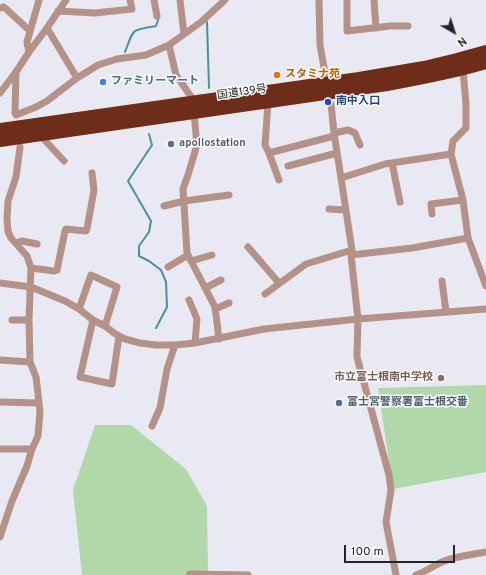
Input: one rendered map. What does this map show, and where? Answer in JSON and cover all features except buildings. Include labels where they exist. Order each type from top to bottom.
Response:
[{"type":"highway","name":"国道139号","points":[[0,141],[417,68],[486,51]]},
{"type":"highway","name":"国道139号","points":[[0,129],[194,107],[268,103],[426,78],[463,70],[486,63]]},
{"type":"street","points":[[29,52],[27,42],[39,0]]},
{"type":"street","points":[[0,92],[16,72],[66,0]]},
{"type":"street","points":[[58,11],[95,13],[132,10],[130,0]]},
{"type":"street","points":[[154,0],[157,16]]},
{"type":"street","points":[[180,0],[184,34]]},
{"type":"street","points":[[16,72],[16,115],[36,108],[77,78],[98,65],[117,59],[146,55],[169,45],[201,22],[225,0]]},
{"type":"street","points":[[319,0],[320,45],[325,73]]},
{"type":"street","points":[[347,0],[348,31],[390,26],[408,26]]},
{"type":"street","points":[[374,0],[376,28]]},
{"type":"street","points":[[0,8],[4,7],[30,31]]},
{"type":"street","points":[[47,28],[77,78]]},
{"type":"street","points":[[169,45],[176,75],[194,107],[197,146],[183,189],[187,253],[215,309],[219,339]]},
{"type":"street","points":[[463,70],[466,104],[466,128],[453,141],[451,154],[463,200],[468,238],[486,286]]},
{"type":"street","points":[[268,103],[265,145],[280,180]]},
{"type":"street","points":[[331,104],[334,134],[342,178],[352,253],[358,319],[357,357],[389,475],[391,490],[386,522],[396,575]]},
{"type":"street","points":[[269,153],[348,130],[355,133],[360,145]]},
{"type":"street","points":[[40,135],[64,161]]},
{"type":"street","points":[[0,535],[38,436],[40,412],[36,377],[30,362],[29,320],[31,268],[27,256],[11,238],[8,231],[7,219],[8,201],[16,177],[20,147]]},
{"type":"street","points":[[288,166],[337,153]]},
{"type":"street","points":[[342,178],[385,164],[451,154]]},
{"type":"street","points":[[392,163],[400,202]]},
{"type":"street","points":[[31,268],[54,271],[57,270],[66,229],[86,231],[94,190],[92,173]]},
{"type":"street","points":[[164,206],[184,201],[229,195]]},
{"type":"street","points":[[432,214],[431,204],[463,200]]},
{"type":"street","points":[[329,209],[346,210]]},
{"type":"street","points":[[265,294],[306,264],[352,253],[412,248],[468,238]]},
{"type":"street","points":[[16,243],[22,241],[37,244]]},
{"type":"street","points":[[248,247],[279,283]]},
{"type":"street","points":[[168,267],[189,258],[212,255]]},
{"type":"street","points":[[478,266],[486,265]]},
{"type":"street","points":[[79,309],[91,275],[117,287],[105,326]]},
{"type":"street","points":[[205,288],[221,280]]},
{"type":"street","points":[[442,281],[446,312]]},
{"type":"street","points":[[0,283],[31,287],[65,301],[119,336],[140,343],[156,345],[195,343],[264,329],[358,319],[486,309]]},
{"type":"street","points":[[189,300],[197,319],[195,343]]},
{"type":"street","points":[[215,309],[229,303]]},
{"type":"street","points":[[12,320],[29,320]]},
{"type":"street","points":[[93,320],[80,377],[112,384],[119,336]]},
{"type":"street","points":[[152,426],[160,408],[167,369],[175,345]]},
{"type":"street","points":[[0,360],[30,362]]},
{"type":"street","points":[[0,402],[39,404]]},
{"type":"street","points":[[0,449],[32,449]]},
{"type":"street","points":[[416,575],[423,573],[451,558],[486,552]]},
{"type":"street","points":[[190,574],[248,575]]},
{"type":"green space","points":[[486,385],[486,472],[393,489],[378,388]]},
{"type":"green space","points":[[95,425],[131,425],[186,469],[207,506],[208,575],[82,575],[73,490]]},
{"type":"waterway","points":[[125,52],[134,32],[156,26],[159,17]]},
{"type":"waterway","points":[[207,22],[209,88]]},
{"type":"waterway","points":[[149,134],[152,145],[128,181],[151,221],[149,232],[139,246],[139,256],[161,270],[166,282],[167,307],[156,328]]},
{"type":"place","name":"スタミナ苑","points":[[277,75]]},
{"type":"place","name":"ファミリーマート","points":[[103,82]]},
{"type":"place","name":"南中入口","points":[[328,102]]},
{"type":"place","name":"apollostation","points":[[171,144]]},
{"type":"place","name":"市立富士根南中学校","points":[[441,378]]},
{"type":"place","name":"富士宮警察署富士根交番","points":[[339,403]]}]
